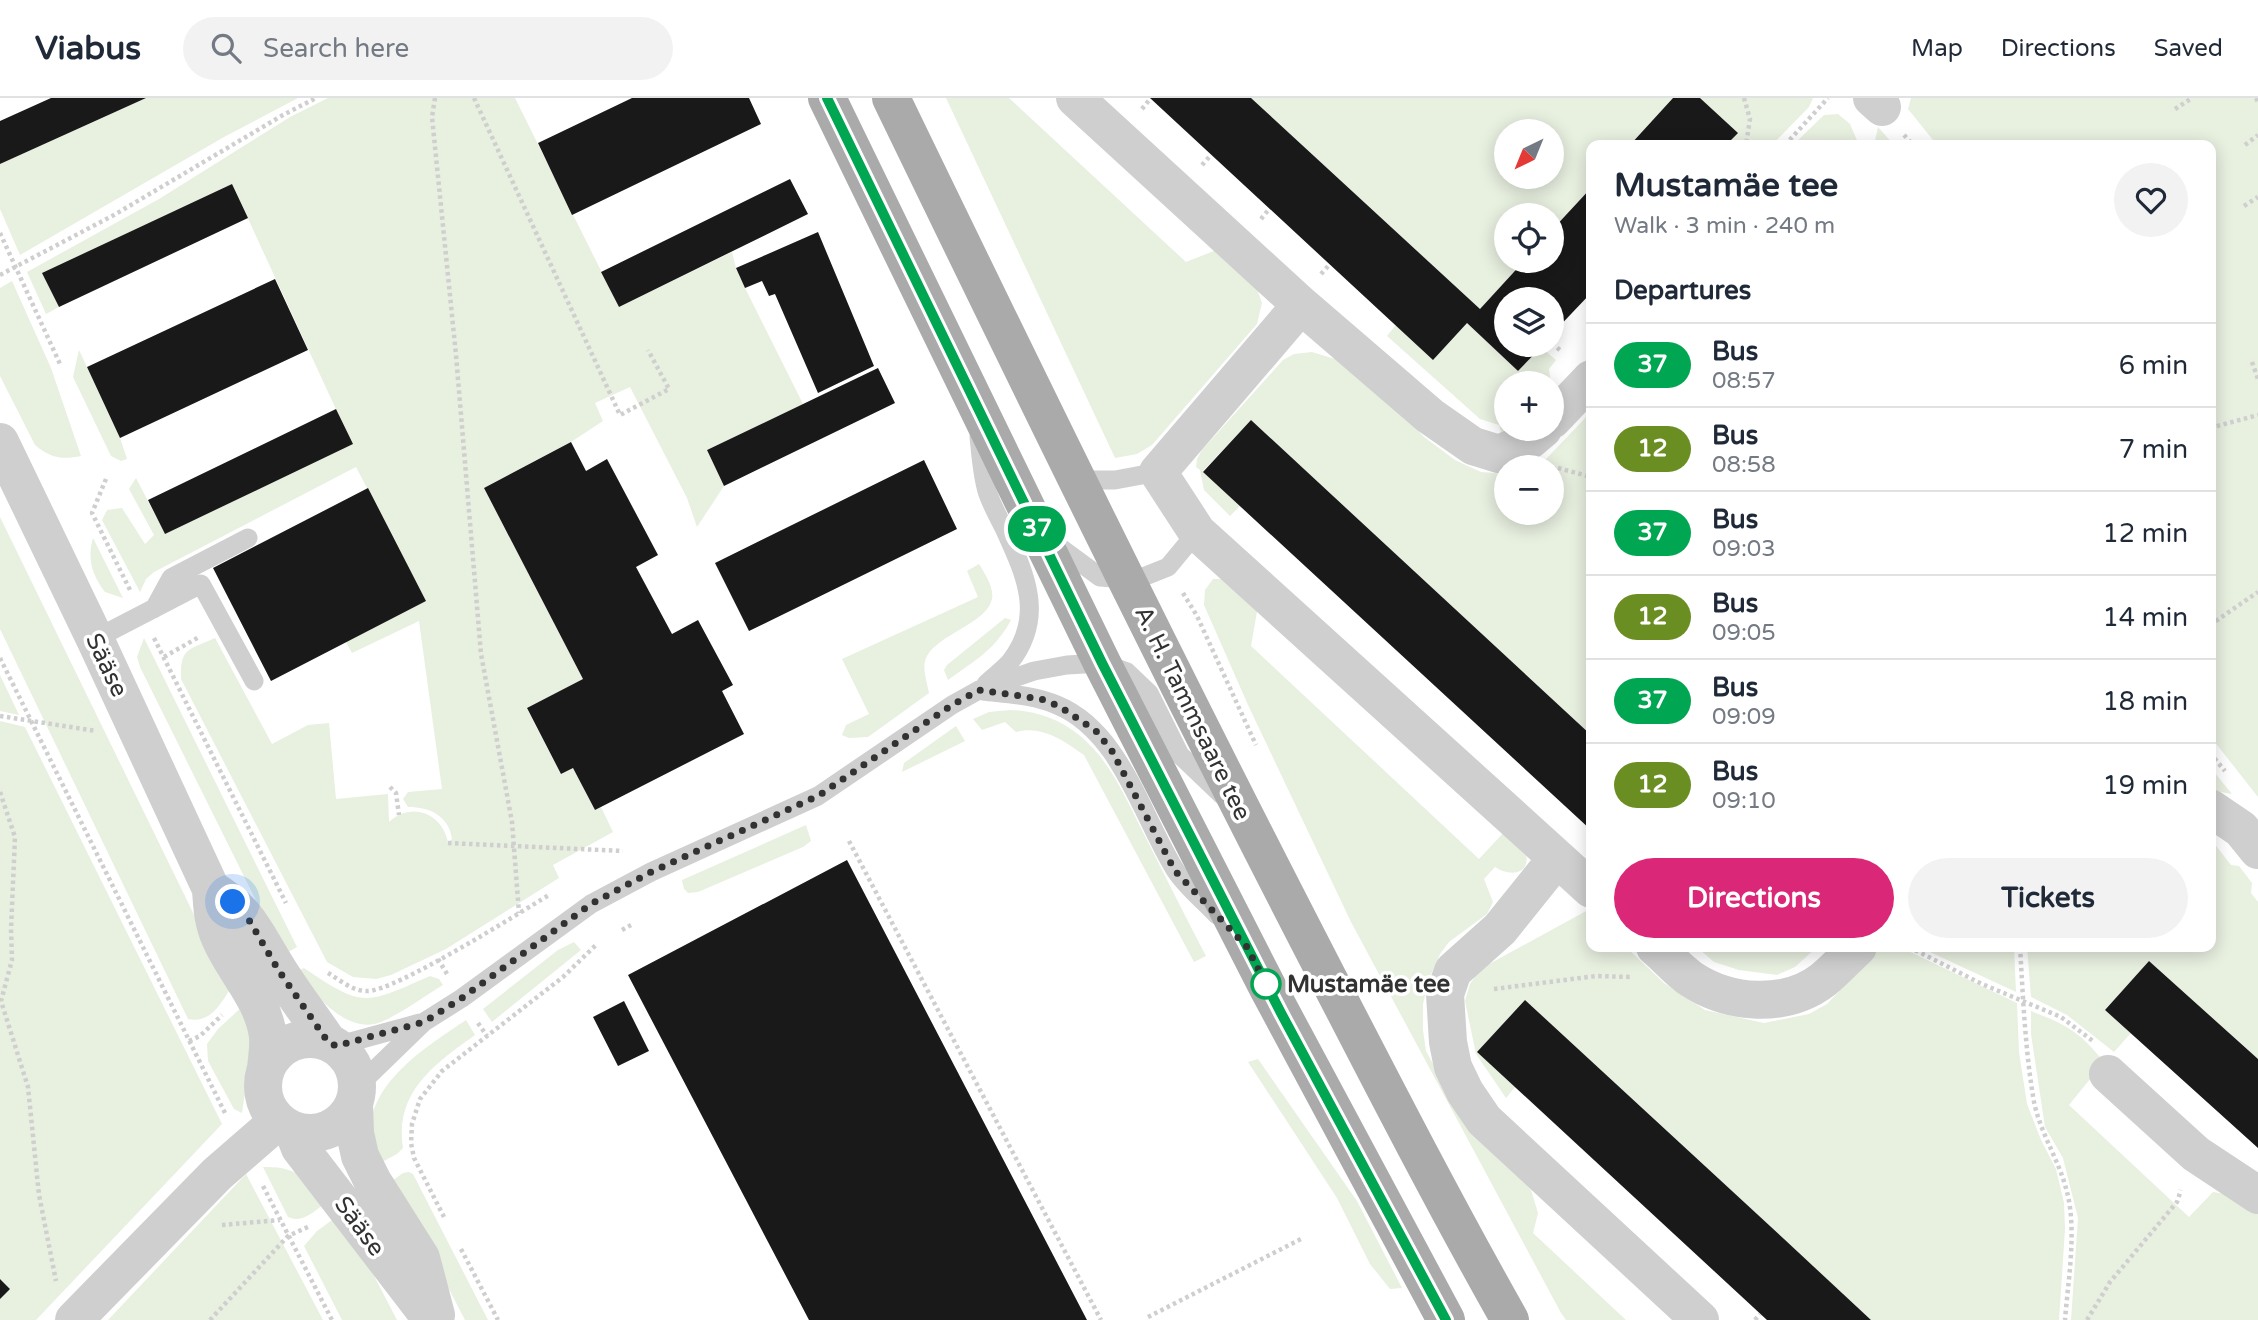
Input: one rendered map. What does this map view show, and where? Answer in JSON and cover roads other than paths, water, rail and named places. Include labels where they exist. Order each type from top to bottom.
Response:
[{"type":"main road","points":[[827,98],[1102,663],[1247,947],[1446,1320]]},
{"type":"main road","name":"A. H. Tammsaare tee","points":[[891,98],[1076,480],[1245,818],[1394,1105],[1510,1320]]},
{"type":"street","points":[[1075,98],[1301,305],[1430,416],[1473,446],[1499,454],[1528,441]]},
{"type":"street","points":[[1301,305],[1158,472],[1197,532],[1586,885]]},
{"type":"street","points":[[1564,407],[1586,384]]},
{"type":"street","name":"Sääse","points":[[0,442],[211,889],[212,913],[220,939],[254,997],[265,1022],[268,1038],[263,1083],[264,1097],[270,1110],[286,1126],[300,1148],[434,1320]]},
{"type":"street","points":[[2216,812],[2241,828],[2258,850]]},
{"type":"street","points":[[1557,859],[1500,929],[1453,971],[1445,994],[1448,1042],[1453,1067],[1465,1092],[1484,1120],[1700,1320]]},
{"type":"street","name":"Sääse","points":[[211,889],[233,902],[249,920],[279,971],[332,1044],[352,1063],[356,1095],[355,1133],[360,1156],[373,1182],[421,1258],[434,1320]]},
{"type":"street","points":[[1661,952],[1691,979],[1728,997],[1772,1001],[1822,981],[1853,952]]},
{"type":"street","points":[[266,1069],[274,1056],[292,1043],[313,1039],[332,1044]]},
{"type":"street","points":[[2108,1074],[2196,1154],[2258,1195]]},
{"type":"street","points":[[66,1305],[217,1174],[286,1126],[308,1134],[336,1127],[347,1117],[356,1095]]},
{"type":"lane","points":[[973,402],[987,492],[1017,557],[1026,582],[1030,605],[1029,624],[1009,662],[979,690]]},
{"type":"lane","points":[[1076,480],[1115,480],[1158,472]]},
{"type":"lane","points":[[1039,532],[1100,576],[1126,579],[1143,578],[1167,567],[1197,532]]},
{"type":"lane","points":[[154,609],[171,578],[248,538]]},
{"type":"lane","points":[[95,639],[201,584],[254,681]]},
{"type":"lane","points":[[356,1095],[424,1022],[462,998],[591,904],[651,872],[818,796],[952,705],[979,690],[1034,671],[1067,665],[1102,663],[1127,672],[1149,693],[1180,755],[1245,818]]},
{"type":"lane","points":[[979,690],[1050,702],[1077,716],[1096,731],[1112,751],[1175,871],[1247,947]]},
{"type":"lane","points":[[332,1044],[424,1022]]},
{"type":"place","name":"Mustamäe tee","points":[[1266,984]]}]
